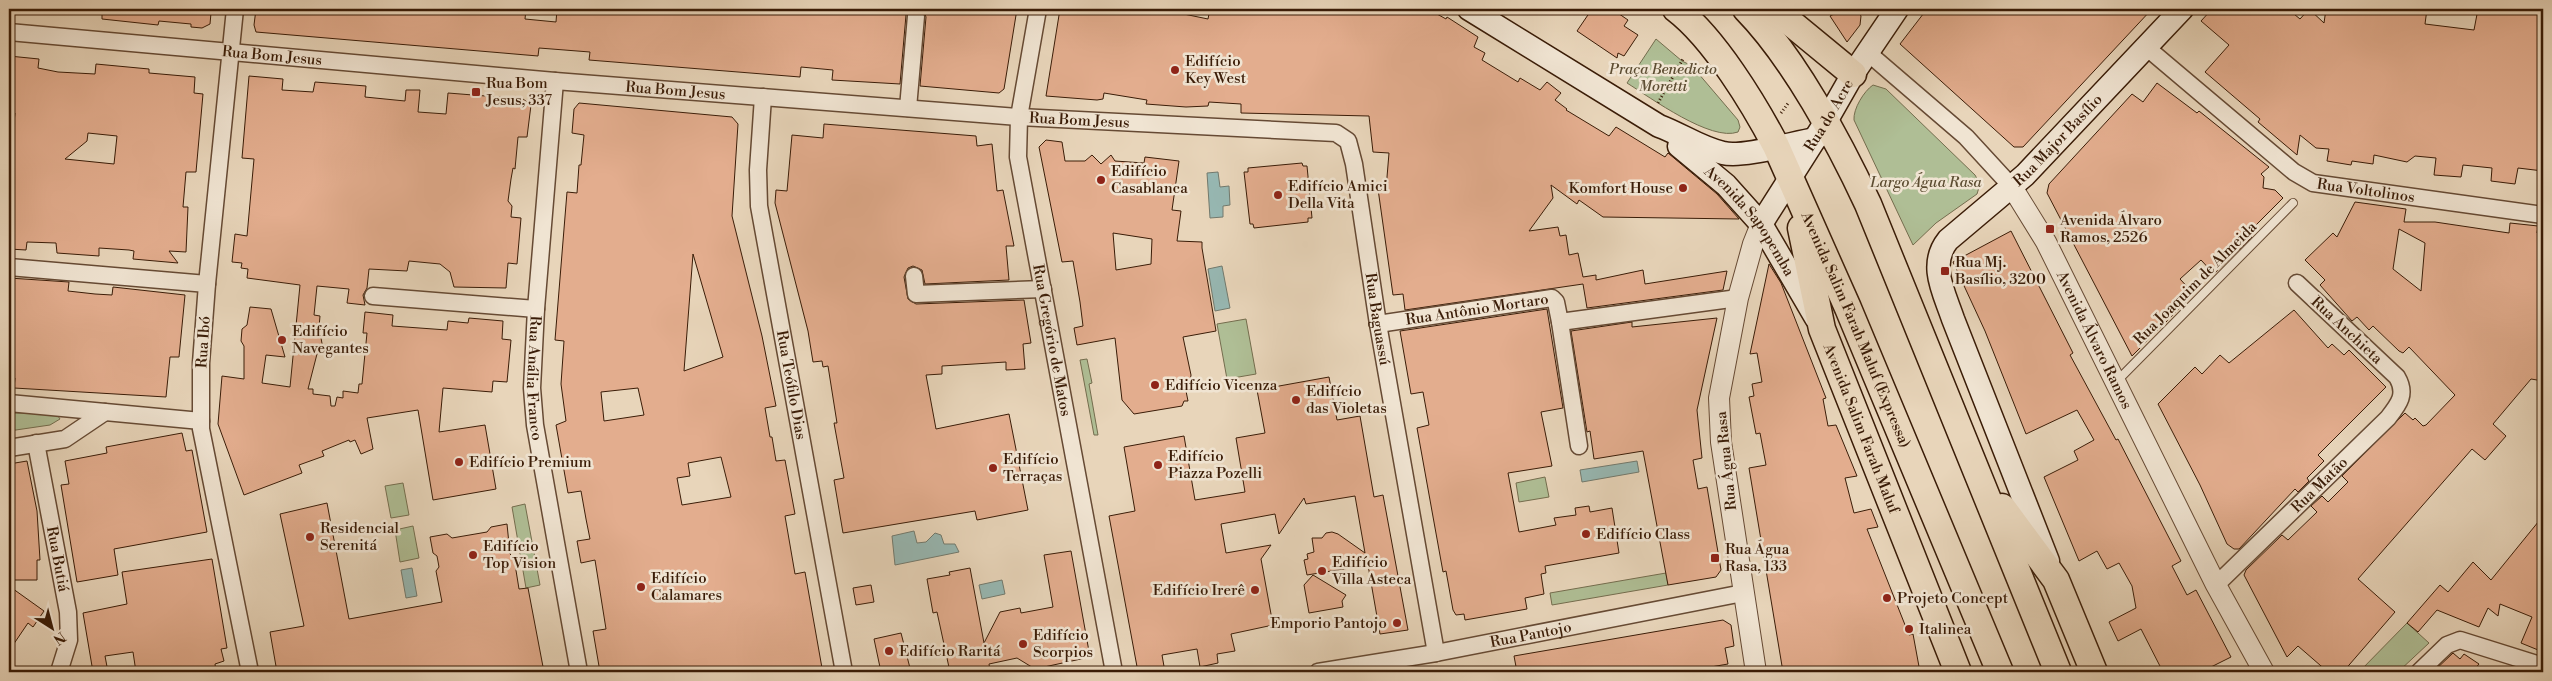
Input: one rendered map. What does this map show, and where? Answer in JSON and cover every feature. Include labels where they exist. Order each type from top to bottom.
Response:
[{"type":"highway","name":"Avenida Salim Farah Maluf (Expressa)","points":[[1676,9],[1714,50],[1763,121],[1791,176],[2000,672]]},
{"type":"highway","points":[[1746,9],[1793,71],[1820,131],[1868,204],[2058,672]]},
{"type":"highway","points":[[1774,9],[1853,74]]},
{"type":"highway","name":"Avenida Salim Farah Maluf","points":[[1791,176],[1822,329],[1958,672]]},
{"type":"highway","points":[[1979,476],[2056,580],[2094,672]]},
{"type":"main road","name":"Avenida Sapopemba","points":[[1469,9],[1658,116],[1680,134],[1705,148],[1726,154],[1748,153],[1820,131]]},
{"type":"main road","name":"Rua Major Basílio","points":[[2056,580],[1953,319],[1938,268],[1940,250],[1948,240],[2012,187],[2182,9]]},
{"type":"main road","name":"Rua do Acre","points":[[1761,224],[1820,131],[1889,13]]},
{"type":"main road","name":"Avenida Sapopemba","points":[[1658,116],[1673,141],[1726,185],[1761,224],[1822,329]]},
{"type":"street","name":"Rua Ibó","points":[[235,9],[207,284],[201,363],[200,421],[250,672]]},
{"type":"street","name":"Rua Gregório de Matos","points":[[1038,9],[1019,117],[1018,158],[1114,672]]},
{"type":"street","points":[[908,108],[916,16]]},
{"type":"street","name":"Rua Bom Jesus","points":[[9,32],[555,81],[1019,117],[1320,130],[1342,136]]},
{"type":"street","name":"Rua Voltolinos","points":[[2146,47],[2294,172],[2312,183],[2543,215]]},
{"type":"street","name":"Avenida Álvaro Ramos","points":[[1867,52],[1966,137],[2012,187],[2046,242],[2216,585],[2264,672]]},
{"type":"street","name":"Rua Anália Franco","points":[[555,81],[536,309],[532,388],[535,425],[579,672]]},
{"type":"street","name":"Rua Teófilo Dias","points":[[763,97],[758,170],[759,206],[844,672]]},
{"type":"street","name":"Rua Baguassú","points":[[1342,136],[1350,146],[1354,164],[1378,324],[1436,653]]},
{"type":"street","name":"Rua Água Rasa","points":[[1756,672],[1742,592],[1719,416],[1723,373],[1738,298],[1753,244],[1761,224]]},
{"type":"street","points":[[9,267],[207,284]]},
{"type":"street","points":[[914,276],[916,294],[1043,289]]},
{"type":"street","name":"Rua Anchieta","points":[[2297,283],[2397,377]]},
{"type":"street","points":[[373,296],[536,309]]},
{"type":"street","name":"Rua Antônio Mortaro","points":[[1378,324],[1548,298],[1556,302],[1579,446]]},
{"type":"street","name":"Rua Antônio Mortaro","points":[[1560,322],[1738,298]]},
{"type":"street","name":"Rua Matão","points":[[2216,585],[2388,418],[2400,403],[2402,392],[2397,377]]},
{"type":"street","points":[[9,403],[200,421]]},
{"type":"street","points":[[9,448],[65,439],[105,412]]},
{"type":"street","name":"Rua Butiá","points":[[36,443],[68,612],[69,640],[64,662],[59,672]]},
{"type":"street","name":"Rua Pantojo","points":[[1318,672],[1436,653],[1742,592]]},
{"type":"street","points":[[2419,672],[2447,645],[2460,640],[2543,666]]},
{"type":"lane","name":"Rua Joaquim de Almeida","points":[[2116,382],[2293,203]]},
{"type":"path","points":[[1658,116],[1683,59]]},
{"type":"path","points":[[1780,113],[1790,100]]},
{"type":"green space","name":"Praça Benedicto Moretti","points":[[1656,39],[1682,61],[1692,66],[1738,120],[1740,127],[1738,132],[1713,131],[1697,125],[1627,83]]},
{"type":"green space","name":"Largo Água Rasa","points":[[1873,85],[1886,89],[1975,175],[1980,184],[1977,194],[1936,223],[1913,245],[1854,120],[1855,111],[1860,101],[1866,91]]},
{"type":"green space","points":[[1246,319],[1256,374],[1227,379],[1217,324]]},
{"type":"green space","points":[[1087,359],[1092,383],[1089,384],[1098,435],[1094,435],[1080,360]]},
{"type":"green space","points":[[9,413],[56,413],[60,419],[50,425],[9,431]]},
{"type":"green space","points":[[1545,477],[1549,497],[1519,502],[1516,483]]},
{"type":"green space","points":[[403,483],[409,515],[391,518],[385,486]]},
{"type":"green space","points":[[525,504],[540,585],[526,588],[512,507]]},
{"type":"green space","points":[[413,526],[419,558],[400,562],[395,530]]},
{"type":"green space","points":[[1666,573],[1668,585],[1552,605],[1550,593]]},
{"type":"green space","points":[[2407,623],[2429,643],[2398,672],[2359,672]]},
{"type":"water","points":[[1218,172],[1220,187],[1229,186],[1230,205],[1223,206],[1223,217],[1210,218],[1207,173]]},
{"type":"water","points":[[1222,266],[1230,308],[1215,311],[1208,269]]},
{"type":"water","points":[[1637,461],[1639,472],[1582,482],[1580,470]]},
{"type":"water","points":[[914,531],[917,543],[926,542],[935,533],[941,535],[944,544],[955,544],[959,552],[895,565],[892,536]]},
{"type":"water","points":[[412,568],[417,596],[406,598],[401,570]]},
{"type":"water","points":[[1002,580],[1005,594],[982,599],[979,585]]},
{"type":"building","points":[[102,9],[200,9],[200,12],[211,13],[210,24],[202,28],[191,27],[191,24],[159,21],[158,25],[102,19]]},
{"type":"building","points":[[256,9],[526,9],[525,19],[556,22],[557,9],[910,9],[906,15],[900,84],[832,80],[833,70],[801,67],[800,77],[589,60],[590,52],[539,48],[538,56],[256,32],[254,25]]},
{"type":"building","points":[[923,9],[1017,9],[1004,89],[999,93],[920,86],[926,17]]},
{"type":"building","points":[[1060,9],[1174,9],[1174,12],[1208,19],[1210,9],[1428,9],[1446,19],[1447,17],[1478,37],[1474,47],[1485,53],[1482,60],[1518,82],[1520,78],[1540,90],[1547,82],[1561,93],[1555,100],[1566,110],[1609,136],[1616,127],[1665,157],[1668,153],[1717,194],[1739,219],[1603,217],[1579,200],[1577,204],[1551,185],[1553,198],[1529,231],[1558,227],[1560,236],[1566,235],[1569,255],[1578,253],[1583,277],[1596,275],[1596,280],[1643,270],[1645,284],[1727,271],[1723,290],[1587,308],[1583,284],[1405,310],[1403,294],[1393,295],[1378,189],[1386,189],[1389,153],[1373,152],[1369,116],[1241,113],[1241,104],[1209,102],[1208,106],[1186,107],[1146,104],[1147,100],[1104,93],[1103,99],[1097,100],[1046,96]]},
{"type":"building","points":[[1592,9],[1612,9],[1628,20],[1624,26],[1638,35],[1624,56],[1618,53],[1617,58],[1577,31]]},
{"type":"building","points":[[1831,9],[1857,9],[1861,16],[1860,25],[1847,42],[1830,16],[1834,14]]},
{"type":"building","points":[[1927,9],[2152,9],[2023,147],[2014,147],[1900,44]]},
{"type":"building","points":[[2212,9],[2288,9],[2300,19],[2309,9],[2324,23],[2326,9],[2427,9],[2425,24],[2474,30],[2478,9],[2543,9],[2543,171],[2518,168],[2515,184],[2491,181],[2492,168],[2463,165],[2461,177],[2434,175],[2436,158],[2415,156],[2407,162],[2374,155],[2373,164],[2352,161],[2351,165],[2327,161],[2329,149],[2316,148],[2300,135],[2297,155],[2258,122],[2260,119],[2205,72],[2229,45],[2201,21]]},
{"type":"building","points":[[9,56],[39,59],[38,68],[58,72],[95,74],[96,64],[149,69],[149,73],[195,77],[194,93],[203,94],[196,172],[186,172],[183,207],[188,207],[186,252],[169,251],[178,263],[133,259],[134,251],[129,250],[99,248],[99,256],[57,253],[56,243],[27,242],[26,250],[9,249],[9,150],[11,151],[15,113],[9,113]],"holes":[[[88,133],[117,136],[114,164],[65,159],[87,141]]]},
{"type":"building","points":[[249,76],[283,79],[282,90],[313,92],[315,82],[366,86],[365,97],[405,101],[406,90],[420,90],[418,112],[446,114],[448,93],[523,99],[531,105],[527,137],[518,137],[515,169],[513,168],[511,179],[508,201],[512,206],[511,217],[521,218],[517,264],[508,263],[506,288],[454,287],[450,272],[440,264],[409,261],[407,271],[369,269],[367,288],[363,295],[365,305],[347,303],[349,289],[317,286],[314,315],[320,316],[319,327],[323,349],[317,354],[308,389],[313,389],[313,394],[330,396],[331,406],[335,406],[337,397],[343,398],[343,391],[358,393],[359,384],[362,384],[367,333],[363,333],[365,312],[393,315],[392,326],[447,330],[448,321],[468,323],[469,318],[503,321],[502,339],[511,340],[507,382],[493,381],[492,392],[443,388],[439,432],[485,425],[496,489],[433,500],[418,410],[367,418],[373,449],[361,454],[355,440],[350,442],[349,440],[322,451],[324,456],[299,465],[302,473],[244,495],[218,424],[222,376],[244,379],[242,329],[247,325],[250,307],[271,309],[285,357],[266,355],[262,383],[290,387],[300,285],[247,278],[248,269],[241,268],[242,263],[232,262],[235,234],[247,236],[254,159],[242,158]]},
{"type":"building","points":[[2157,83],[2197,113],[2199,111],[2269,167],[2261,174],[2264,177],[2263,188],[2275,190],[2283,198],[2248,233],[2252,237],[2214,274],[2201,260],[2180,279],[2194,294],[2132,356],[2047,193],[2049,184],[2132,94],[2143,102]]},
{"type":"building","points":[[579,103],[732,117],[738,124],[732,216],[762,336],[776,406],[765,408],[776,461],[785,460],[795,514],[785,516],[795,574],[805,572],[822,668],[802,672],[790,672],[789,668],[765,672],[629,672],[629,667],[600,672],[593,631],[606,629],[595,560],[581,563],[577,541],[590,539],[581,491],[568,493],[556,425],[566,421],[561,384],[564,341],[555,340],[567,192],[577,193],[584,135],[572,133],[574,109]],"holes":[[[693,254],[723,357],[684,371]],[[638,388],[644,415],[604,421],[601,392]],[[721,457],[731,497],[682,505],[677,478],[690,476],[688,463]]]},
{"type":"building","points":[[824,124],[976,136],[977,146],[992,144],[997,191],[1003,190],[1014,246],[1006,246],[1009,280],[925,284],[922,270],[913,266],[908,268],[904,277],[908,299],[916,304],[1024,300],[1031,343],[1023,344],[1025,369],[1006,370],[1006,362],[942,366],[942,374],[926,375],[936,429],[1009,414],[1028,510],[977,520],[975,511],[843,533],[834,480],[844,478],[834,423],[837,423],[828,366],[823,367],[822,361],[813,362],[808,331],[775,203],[776,190],[787,191],[792,135],[823,138]]},
{"type":"building","points":[[1046,140],[1062,142],[1065,161],[1085,161],[1092,155],[1101,164],[1111,155],[1115,161],[1144,163],[1145,157],[1179,161],[1172,210],[1181,211],[1177,241],[1202,242],[1216,331],[1183,337],[1191,375],[1189,390],[1186,391],[1188,401],[1184,401],[1182,406],[1134,414],[1122,400],[1115,338],[1077,345],[1074,328],[1083,326],[1073,261],[1062,262],[1039,147]],"holes":[[[1113,233],[1152,239],[1151,264],[1116,270]]]},
{"type":"building","name":"Edifício Amici Della Vita","points":[[1302,163],[1303,166],[1307,166],[1312,218],[1308,218],[1308,222],[1254,228],[1253,224],[1250,224],[1244,172],[1248,172],[1248,168]]},
{"type":"building","points":[[2355,202],[2406,209],[2404,222],[2435,222],[2509,233],[2510,223],[2538,226],[2537,233],[2543,234],[2543,381],[2531,379],[2493,424],[2506,436],[2485,460],[2472,449],[2358,579],[2395,612],[2343,672],[2328,672],[2298,646],[2287,657],[2244,575],[2246,570],[2282,535],[2288,540],[2317,512],[2311,506],[2322,496],[2328,502],[2348,482],[2342,476],[2405,413],[2413,420],[2415,418],[2423,426],[2426,425],[2455,395],[2409,347],[2403,353],[2373,326],[2369,330],[2357,317],[2352,321],[2320,285],[2325,280],[2305,260],[2333,233],[2337,237]],"holes":[[[2399,229],[2425,243],[2421,291],[2393,269]]]},
{"type":"building","points":[[2011,231],[2073,353],[2070,355],[2116,440],[2118,439],[2181,561],[2172,566],[2187,595],[2196,590],[2231,657],[2201,672],[2163,672],[2141,629],[2118,641],[2109,622],[2136,608],[2132,586],[2119,563],[2107,569],[2097,551],[2079,561],[2044,477],[2078,460],[2074,451],[2094,440],[2077,410],[2026,434],[1985,331],[1953,262]]},
{"type":"building","points":[[1769,264],[1781,283],[1826,398],[1823,399],[1828,426],[1836,425],[1857,476],[1845,478],[1854,513],[1871,509],[1878,527],[1867,529],[1909,635],[1913,634],[1920,672],[1783,672],[1749,468],[1766,465],[1760,433],[1756,434],[1749,397],[1754,396],[1752,384],[1762,382],[1757,353],[1750,354]]},
{"type":"building","points":[[9,278],[69,282],[68,291],[95,294],[112,295],[113,287],[185,295],[179,357],[170,357],[166,397],[14,388],[15,378],[9,378]]},
{"type":"building","points":[[1547,309],[1563,408],[1541,412],[1552,466],[1508,473],[1519,532],[1556,525],[1554,518],[1576,515],[1575,508],[1589,506],[1590,512],[1612,508],[1619,553],[1545,566],[1546,573],[1541,574],[1544,594],[1525,598],[1527,609],[1465,620],[1464,614],[1456,615],[1453,610],[1446,571],[1443,572],[1417,428],[1429,425],[1423,392],[1411,394],[1400,331]]},
{"type":"building","points":[[2294,310],[2328,348],[2332,344],[2344,355],[2349,350],[2386,387],[2318,455],[2324,461],[2307,478],[2309,481],[2298,492],[2295,489],[2239,549],[2234,549],[2227,544],[2200,485],[2158,404],[2195,367],[2202,374],[2220,355],[2229,363]]},
{"type":"building","points":[[1717,318],[1697,410],[1702,458],[1693,460],[1698,489],[1707,487],[1721,570],[1716,577],[1668,585],[1643,451],[1594,459],[1590,431],[1587,432],[1571,331],[1632,322],[1632,327]]},
{"type":"building","points":[[1329,377],[1337,420],[1360,416],[1374,497],[1383,495],[1408,630],[1380,634],[1368,565],[1307,575],[1304,560],[1308,559],[1307,554],[1314,552],[1312,538],[1322,538],[1326,533],[1332,532],[1338,534],[1365,553],[1355,496],[1306,504],[1304,498],[1279,534],[1275,514],[1221,524],[1226,553],[1271,545],[1261,559],[1273,625],[1231,634],[1235,651],[1217,654],[1218,663],[1200,667],[1197,649],[1162,655],[1165,672],[1138,672],[1109,516],[1135,511],[1124,447],[1184,436],[1195,500],[1245,492],[1236,438],[1265,433],[1257,390]]},
{"type":"building","points":[[182,433],[186,451],[192,450],[207,532],[114,549],[118,575],[77,582],[61,485],[69,484],[65,461],[107,453],[106,447]]},
{"type":"building","points":[[27,461],[37,511],[40,560],[37,560],[37,580],[9,580],[9,464]]},
{"type":"building","points":[[327,503],[349,619],[442,602],[436,571],[439,567],[437,556],[433,553],[430,537],[447,534],[452,538],[487,532],[491,527],[507,524],[510,554],[514,558],[519,589],[528,588],[544,672],[277,672],[270,632],[304,626],[280,514]]},
{"type":"building","points":[[2543,516],[2543,652],[2521,643],[2532,617],[2500,604],[2498,616],[2488,608],[2479,627],[2437,610],[2418,632],[2407,623],[2440,585],[2448,592],[2473,562],[2491,580]]},
{"type":"building","points":[[1071,551],[1090,657],[1035,669],[1017,658],[989,664],[990,670],[950,672],[937,612],[933,613],[927,579],[950,575],[949,572],[970,568],[984,643],[1000,612],[1020,608],[1021,613],[1053,607],[1044,555]]},
{"type":"building","points":[[212,559],[227,648],[221,649],[224,661],[215,664],[216,672],[136,672],[133,652],[105,656],[108,672],[93,672],[83,613],[127,604],[122,572]]},
{"type":"building","points":[[1313,575],[1346,595],[1342,601],[1343,607],[1309,613],[1304,585]]},
{"type":"building","points":[[871,585],[874,602],[856,605],[853,588]]},
{"type":"building","points":[[9,586],[44,611],[33,627],[28,623],[9,651]]},
{"type":"building","points":[[1723,620],[1731,625],[1734,646],[1725,648],[1728,664],[1682,672],[1517,672],[1514,656]]},
{"type":"building","name":"Edifício Raritá","points":[[901,633],[911,672],[881,672],[874,639]]},
{"type":"building","points":[[2453,653],[2460,659],[2464,654],[2479,664],[2474,670],[2476,672],[2433,672]]},
{"type":"place","name":"Edifício Key West","points":[[1175,70]]},
{"type":"place","name":"Rua Bom Jesus, 337","points":[[476,92]]},
{"type":"place","name":"Edifício Casablanca","points":[[1101,180]]},
{"type":"place","name":"Komfort House","points":[[1683,188]]},
{"type":"place","name":"Edifício Amici Della Vita","points":[[1278,195]]},
{"type":"place","name":"Avenida Álvaro Ramos, 2526","points":[[2050,229]]},
{"type":"place","name":"Rua Mj. Basílio, 3200","points":[[1945,271]]},
{"type":"place","name":"Edifício Navegantes","points":[[282,340]]},
{"type":"place","name":"Edifício Vicenza","points":[[1155,385]]},
{"type":"place","name":"Edifício das Violetas","points":[[1296,400]]},
{"type":"place","name":"Edifício Premium","points":[[459,462]]},
{"type":"place","name":"Edifício Piazza Pozelli","points":[[1158,465]]},
{"type":"place","name":"Edifício Terraças","points":[[993,468]]},
{"type":"place","name":"Edifício Class","points":[[1586,534]]},
{"type":"place","name":"Residencial Serenitá","points":[[310,537]]},
{"type":"place","name":"Edifício Top Vision","points":[[473,555]]},
{"type":"place","name":"Rua Água Rasa, 133","points":[[1715,558]]},
{"type":"place","name":"Edifício Villa Asteca","points":[[1322,571]]},
{"type":"place","name":"Edifício Calamares","points":[[641,587]]},
{"type":"place","name":"Edifício Irerê","points":[[1255,590]]},
{"type":"place","name":"Projeto Concept","points":[[1887,598]]},
{"type":"place","name":"Emporio Pantojo","points":[[1397,623]]},
{"type":"place","name":"Italinea","points":[[1909,629]]},
{"type":"place","name":"Edifício Scorpios","points":[[1023,644]]},
{"type":"place","name":"Edifício Raritá","points":[[889,651]]}]
